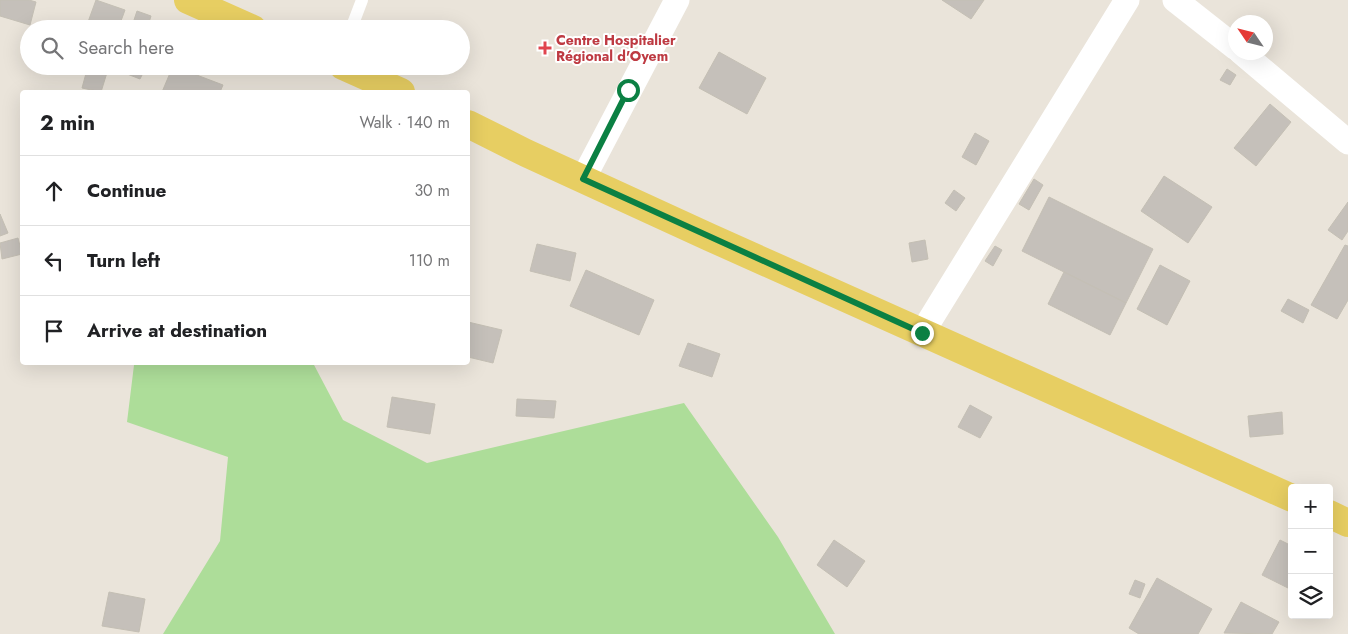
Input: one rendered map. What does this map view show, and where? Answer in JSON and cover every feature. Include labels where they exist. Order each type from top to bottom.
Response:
[{"type":"main road","points":[[188,0],[233,20]]},
{"type":"main road","points":[[362,75],[396,90]]},
{"type":"main road","points":[[470,125],[583,179],[922,333],[1288,496]]},
{"type":"main road","points":[[1333,516],[1348,523]]},
{"type":"street","points":[[583,179],[677,0]]},
{"type":"street","points":[[922,333],[1127,0]]},
{"type":"street","points":[[1175,0],[1228,42]]},
{"type":"street","points":[[1251,60],[1348,142]]},
{"type":"lane","points":[[354,20],[362,0]]},
{"type":"green space","points":[[134,365],[314,365],[343,420],[427,463],[684,403],[778,537],[835,634],[163,634],[220,541],[228,457],[127,422]]},
{"type":"building","points":[[0,0],[29,0],[36,2],[31,20],[20,20],[20,22],[0,16]]},
{"type":"building","points":[[96,0],[125,10],[121,20],[89,20]]},
{"type":"building","points":[[942,0],[984,0],[971,19]]},
{"type":"building","points":[[137,11],[151,16],[150,20],[134,20]]},
{"type":"building","points":[[719,52],[766,78],[747,114],[699,88]]},
{"type":"building","points":[[1227,69],[1236,75],[1230,85],[1220,80]]},
{"type":"building","points":[[86,75],[106,75],[102,90],[82,88]]},
{"type":"building","points":[[130,75],[142,75],[140,79]]},
{"type":"building","points":[[169,75],[197,75],[223,85],[221,90],[163,90]]},
{"type":"building","points":[[1270,104],[1291,122],[1256,166],[1234,148]]},
{"type":"building","points":[[975,133],[989,141],[976,165],[962,157]]},
{"type":"building","points":[[1164,176],[1212,207],[1188,243],[1141,211]]},
{"type":"building","points":[[1034,179],[1043,185],[1029,210],[1019,204]]},
{"type":"building","points":[[954,190],[965,198],[956,211],[945,203]]},
{"type":"building","points":[[1049,197],[1153,249],[1126,303],[1022,251]]},
{"type":"building","points":[[1348,202],[1348,231],[1342,240],[1328,230]]},
{"type":"building","points":[[0,214],[8,233],[0,236]]},
{"type":"building","points":[[18,238],[20,254],[2,259],[0,243]]},
{"type":"building","points":[[925,240],[928,259],[912,262],[909,243]]},
{"type":"building","points":[[537,244],[576,253],[570,281],[530,271]]},
{"type":"building","points":[[1345,245],[1348,246],[1348,300],[1337,319],[1311,305]]},
{"type":"building","points":[[995,246],[1002,250],[993,266],[985,261]]},
{"type":"building","points":[[1160,265],[1190,281],[1167,325],[1137,309]]},
{"type":"building","points":[[586,270],[654,300],[639,335],[570,306]]},
{"type":"building","points":[[1064,272],[1126,303],[1110,335],[1048,304]]},
{"type":"building","points":[[1288,299],[1309,310],[1303,323],[1281,311]]},
{"type":"building","points":[[470,322],[502,330],[493,363],[470,357]]},
{"type":"building","points":[[688,343],[720,354],[712,377],[679,366]]},
{"type":"building","points":[[392,397],[435,404],[430,434],[387,427]]},
{"type":"building","points":[[517,399],[556,401],[554,418],[516,416]]},
{"type":"building","points":[[970,405],[992,417],[980,438],[958,427]]},
{"type":"building","points":[[1282,412],[1283,434],[1250,437],[1248,416]]},
{"type":"building","points":[[834,540],[865,561],[847,587],[817,565]]},
{"type":"building","points":[[1280,540],[1288,544],[1288,588],[1262,575]]},
{"type":"building","points":[[1157,578],[1212,609],[1198,634],[1139,634],[1129,628]]},
{"type":"building","points":[[1135,580],[1145,584],[1140,598],[1129,594]]},
{"type":"building","points":[[109,592],[145,599],[139,632],[102,626]]},
{"type":"building","points":[[1241,602],[1279,622],[1272,634],[1224,633]]},
{"type":"place","name":"Centre Hospitalier Régional d'Oyem","points":[[545,48]]},
{"type":"route","points":[[628,90],[583,179],[922,333]]}]
